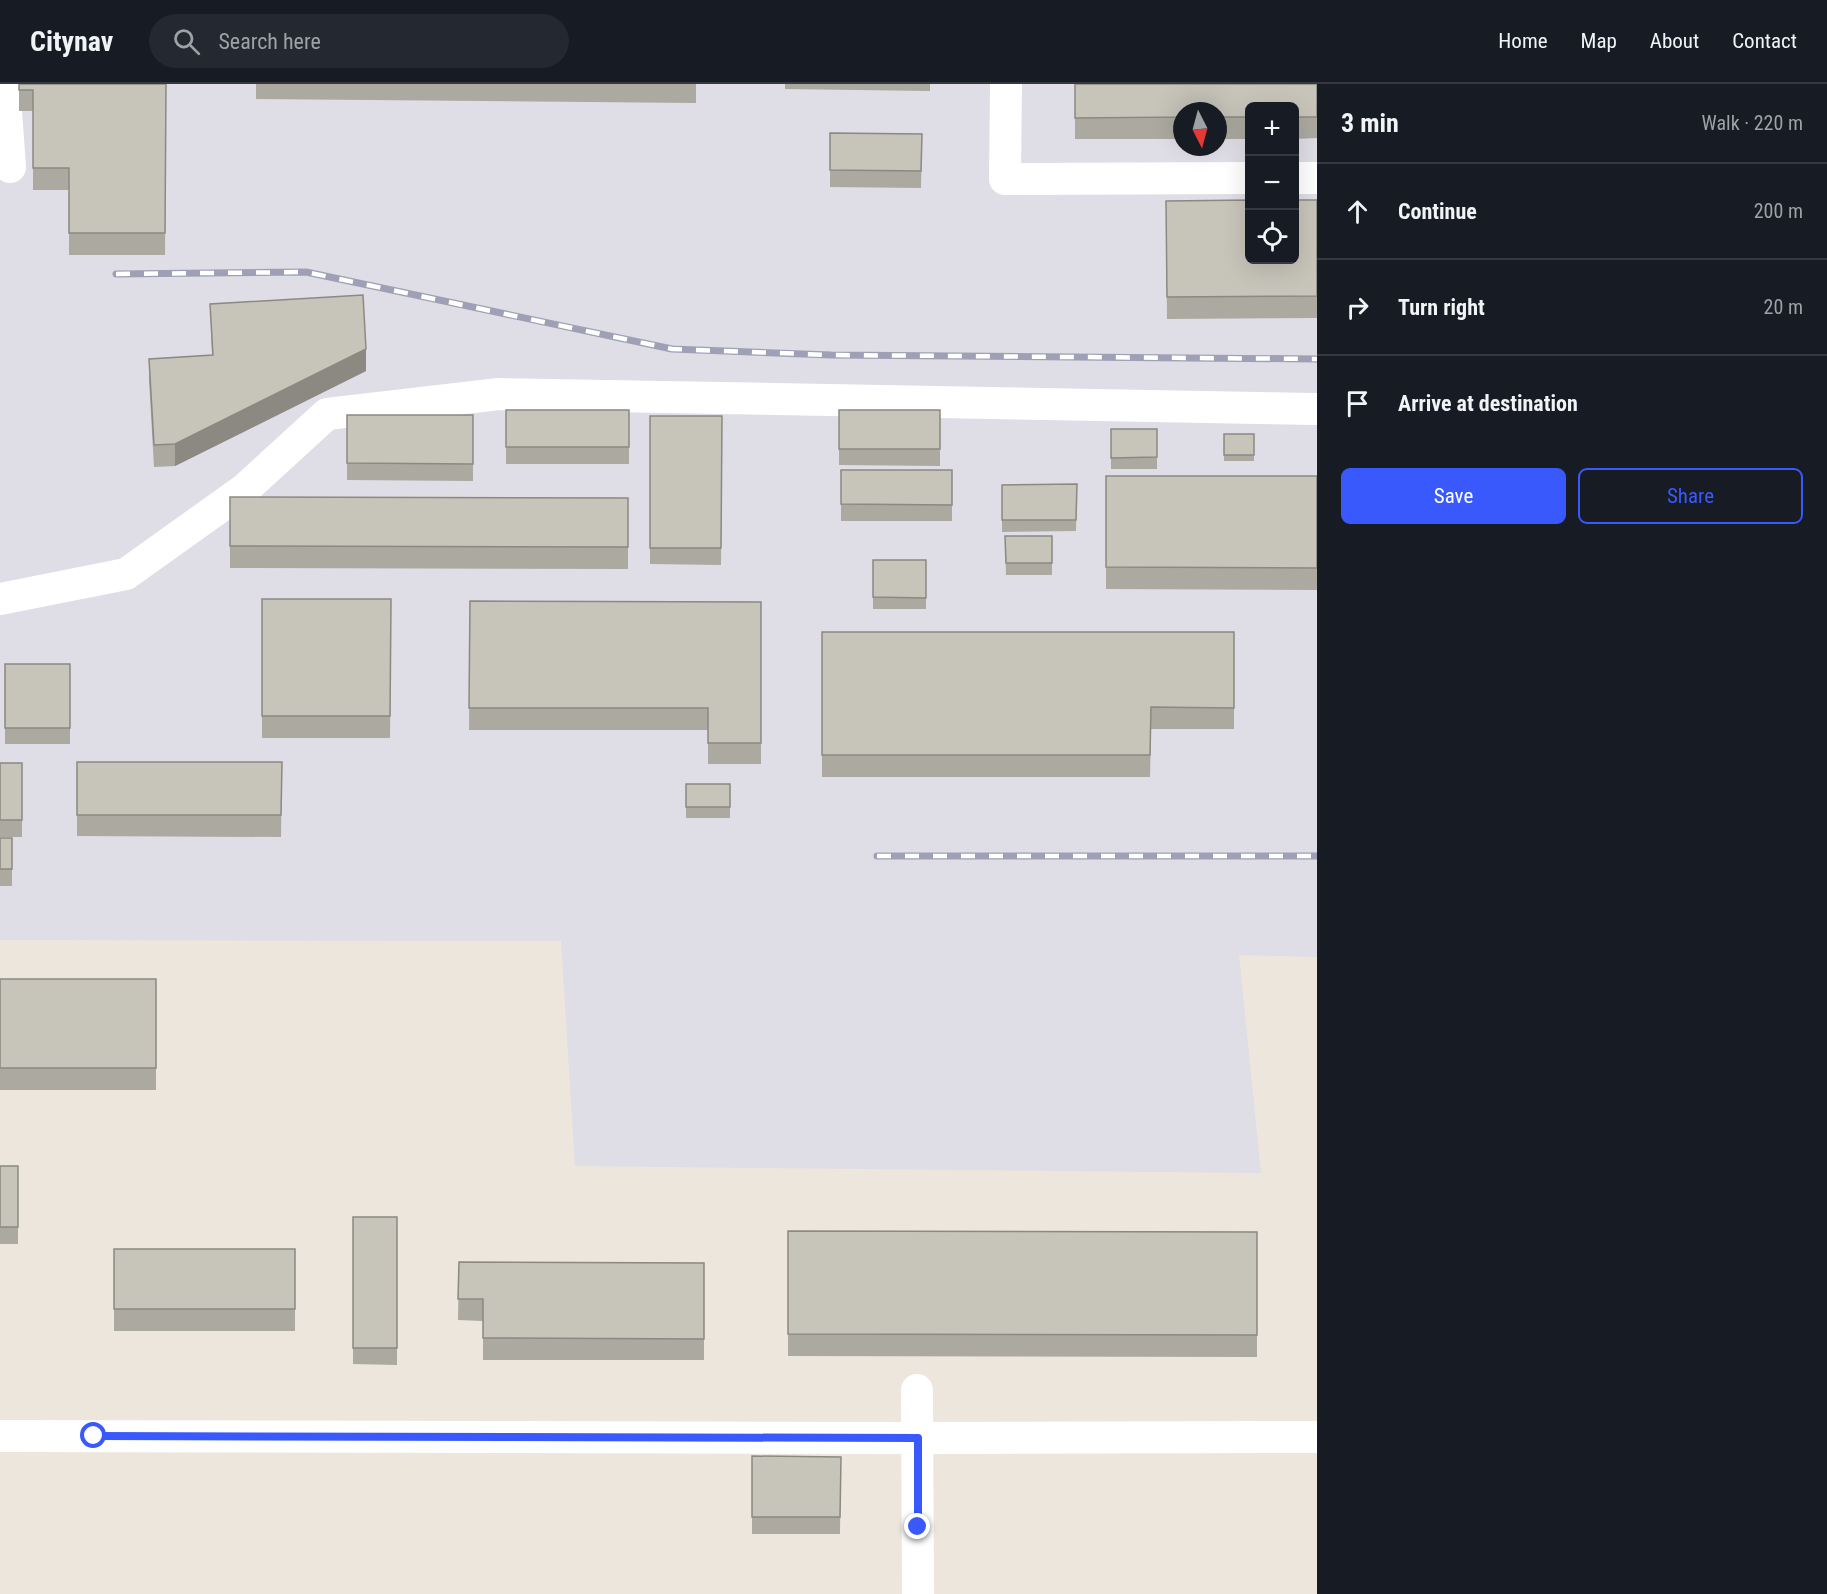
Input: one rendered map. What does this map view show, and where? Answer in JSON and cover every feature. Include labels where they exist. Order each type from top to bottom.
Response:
[{"type":"street","points":[[4,84],[10,167]]},
{"type":"street","points":[[1006,84],[1005,179],[1245,178]]},
{"type":"street","points":[[1299,178],[1317,178]]},
{"type":"street","points":[[0,599],[126,574],[245,489],[327,414],[499,394],[1317,410]]},
{"type":"street","points":[[917,1390],[918,1594]]},
{"type":"street","points":[[0,1436],[1317,1437]]},
{"type":"shaded area","points":[[0,84],[1317,84],[1317,957],[1239,955],[1261,1173],[575,1166],[561,941],[0,940]]},
{"type":"building","points":[[19,84],[166,84],[165,233],[69,233],[69,168],[33,168],[33,90],[19,90]]},
{"type":"building","points":[[1075,84],[1317,84],[1317,117],[1299,117],[1299,102],[1245,102],[1245,117],[1227,117],[1227,102],[1173,102],[1173,117],[1075,118]]},
{"type":"building","points":[[830,133],[922,134],[921,171],[830,170]]},
{"type":"building","points":[[1245,200],[1245,264],[1299,264],[1299,200],[1317,200],[1317,296],[1167,297],[1166,201]]},
{"type":"building","points":[[363,295],[366,349],[175,444],[154,445],[149,359],[213,355],[210,304]]},
{"type":"building","points":[[506,410],[629,410],[629,447],[506,447]]},
{"type":"building","points":[[839,410],[940,410],[940,449],[839,449]]},
{"type":"building","points":[[347,415],[473,415],[473,464],[347,463]]},
{"type":"building","points":[[650,416],[722,416],[721,548],[650,548]]},
{"type":"building","points":[[1111,429],[1157,429],[1157,457],[1111,458]]},
{"type":"building","points":[[1224,434],[1254,434],[1254,455],[1224,455]]},
{"type":"building","points":[[841,470],[952,470],[952,505],[841,504]]},
{"type":"building","points":[[1106,476],[1317,476],[1317,568],[1106,567]]},
{"type":"building","points":[[1077,484],[1076,520],[1002,520],[1002,485]]},
{"type":"building","points":[[230,497],[628,498],[628,547],[230,546]]},
{"type":"building","points":[[1005,536],[1052,536],[1052,563],[1006,563]]},
{"type":"building","points":[[873,560],[926,560],[926,598],[873,597]]},
{"type":"building","points":[[262,599],[391,599],[390,716],[262,716]]},
{"type":"building","points":[[470,601],[761,602],[761,743],[708,743],[708,708],[469,708]]},
{"type":"building","points":[[822,632],[1234,632],[1234,708],[1151,707],[1150,755],[822,755]]},
{"type":"building","points":[[5,664],[70,664],[70,728],[5,728]]},
{"type":"building","points":[[77,762],[282,762],[281,815],[77,815]]},
{"type":"building","points":[[0,763],[22,763],[22,820],[0,820]]},
{"type":"building","points":[[686,784],[730,784],[730,807],[686,807]]},
{"type":"building","points":[[0,838],[12,838],[12,869],[0,869]]},
{"type":"building","points":[[0,979],[156,979],[156,1068],[0,1068]]},
{"type":"building","points":[[0,1166],[18,1166],[18,1227],[0,1227]]},
{"type":"building","points":[[353,1217],[397,1217],[397,1348],[353,1348]]},
{"type":"building","points":[[788,1231],[1257,1232],[1257,1335],[788,1334]]},
{"type":"building","points":[[114,1249],[295,1249],[295,1309],[114,1309]]},
{"type":"building","points":[[459,1262],[704,1263],[704,1339],[483,1338],[483,1299],[458,1299]]},
{"type":"building","points":[[752,1456],[841,1457],[840,1517],[752,1517]]},
{"type":"railway","points":[[116,274],[306,272],[672,349],[831,355],[1317,359]]},
{"type":"railway","points":[[877,856],[1317,856]]},
{"type":"route","points":[[94,1436],[918,1438],[918,1527]]}]
